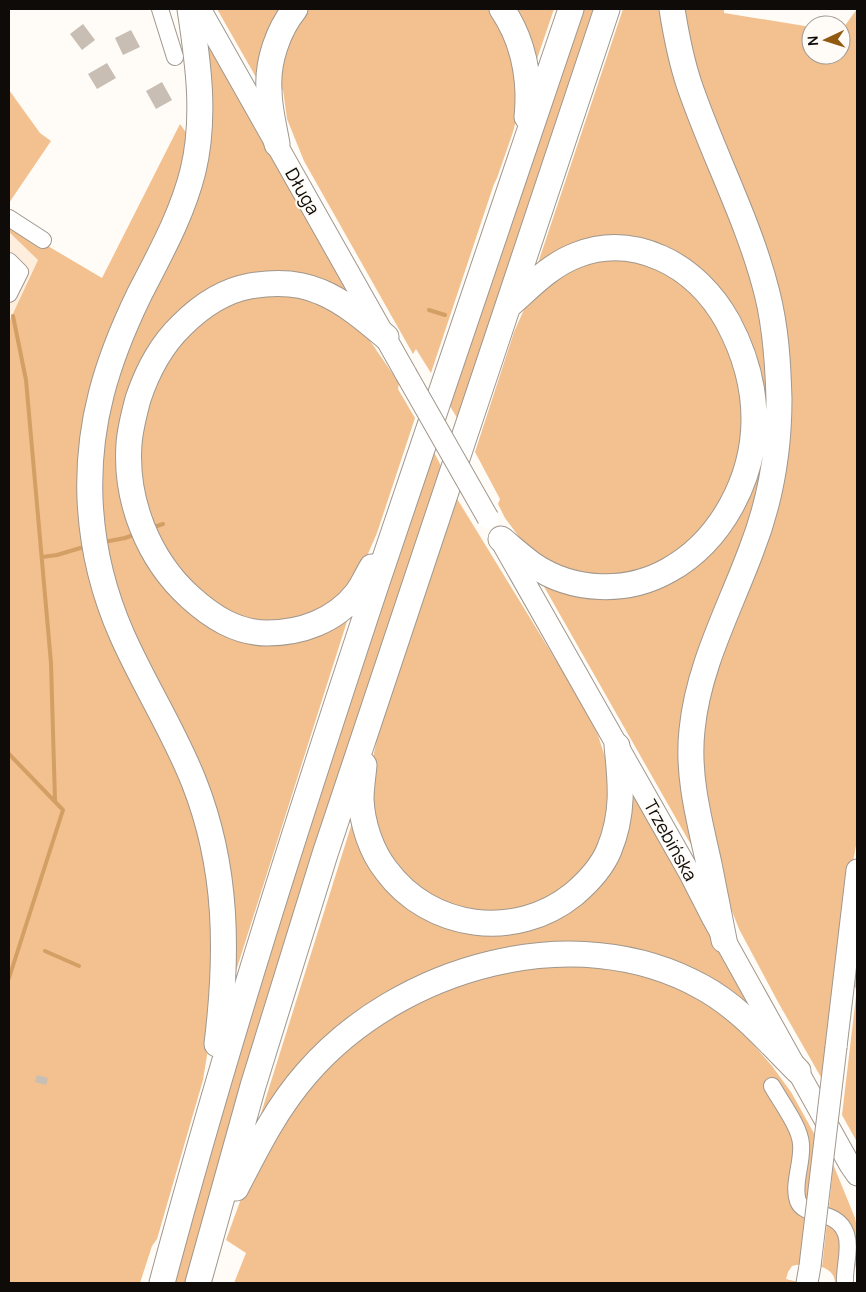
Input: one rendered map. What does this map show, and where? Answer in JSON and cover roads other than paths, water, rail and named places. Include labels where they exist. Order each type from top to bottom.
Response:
[{"type":"highway","points":[[190,9],[200,92],[200,130],[194,169],[187,193],[171,232],[138,298],[108,368],[95,421],[90,497],[96,553],[112,608],[133,658],[181,752],[194,782],[214,849],[222,898],[224,965],[222,1006],[210,1111]]},
{"type":"highway","points":[[277,144],[270,105],[269,77],[279,37],[295,9]]},
{"type":"highway","points":[[502,9],[518,37],[526,67],[528,110],[519,161]]},
{"type":"highway","points":[[162,1283],[210,1111],[265,928],[396,526],[571,9]]},
{"type":"highway","points":[[198,1283],[271,1025],[368,722],[607,9]]},
{"type":"highway","points":[[672,9],[681,54],[698,110],[748,234],[768,295],[778,367],[777,438],[774,468],[768,497],[752,550],[706,663],[692,728],[690,759],[695,798],[724,940]]},
{"type":"highway","points":[[501,539],[534,565],[565,580],[588,586],[624,587],[660,576],[678,566],[692,555],[719,526],[729,511],[747,465],[754,420],[749,376],[741,350],[725,316],[704,288],[680,267],[654,254],[618,247],[595,249],[579,254],[564,260],[552,268],[507,307]]},
{"type":"highway","points":[[386,337],[360,315],[320,291],[295,284],[270,284],[243,287],[229,292],[201,308],[189,318],[166,343],[149,371],[141,389],[136,408],[128,459],[134,504],[145,535],[158,560],[175,582],[197,603],[222,622],[242,630],[264,633],[292,631],[314,625],[336,612],[348,603],[357,592],[396,526]]},
{"type":"highway","points":[[368,722],[361,801],[371,844],[385,869],[407,894],[432,910],[473,922],[508,922],[521,920],[547,911],[569,898],[592,876],[603,861],[614,837],[620,810],[621,781],[617,746]]},
{"type":"highway","points":[[212,1234],[261,1138],[296,1085],[308,1071],[356,1028],[391,1004],[434,982],[481,967],[529,956],[574,954],[612,957],[649,964],[682,977],[721,999],[798,1071]]},
{"type":"main road","name":"Długa","points":[[200,9],[488,518]]},
{"type":"main road","name":"Trzebińska","points":[[488,518],[689,872],[724,940],[854,1170],[857,1191]]},
{"type":"main road","points":[[809,1274],[857,870]]},
{"type":"street","points":[[160,9],[175,57]]},
{"type":"street","points":[[9,218],[43,240]]},
{"type":"street","points":[[9,262],[20,272],[9,294]]},
{"type":"street","points":[[772,1086],[800,1136],[802,1151],[796,1192],[800,1206],[839,1222],[846,1234],[845,1283]]},
{"type":"waterway","points":[[429,310],[445,315]]},
{"type":"waterway","points":[[13,316],[26,380],[51,663],[55,801]]},
{"type":"waterway","points":[[151,528],[163,524]]},
{"type":"waterway","points":[[104,542],[136,534]]},
{"type":"waterway","points":[[42,557],[57,555],[87,546]]},
{"type":"waterway","points":[[9,754],[63,810],[9,978]]},
{"type":"waterway","points":[[45,951],[79,966]]}]
